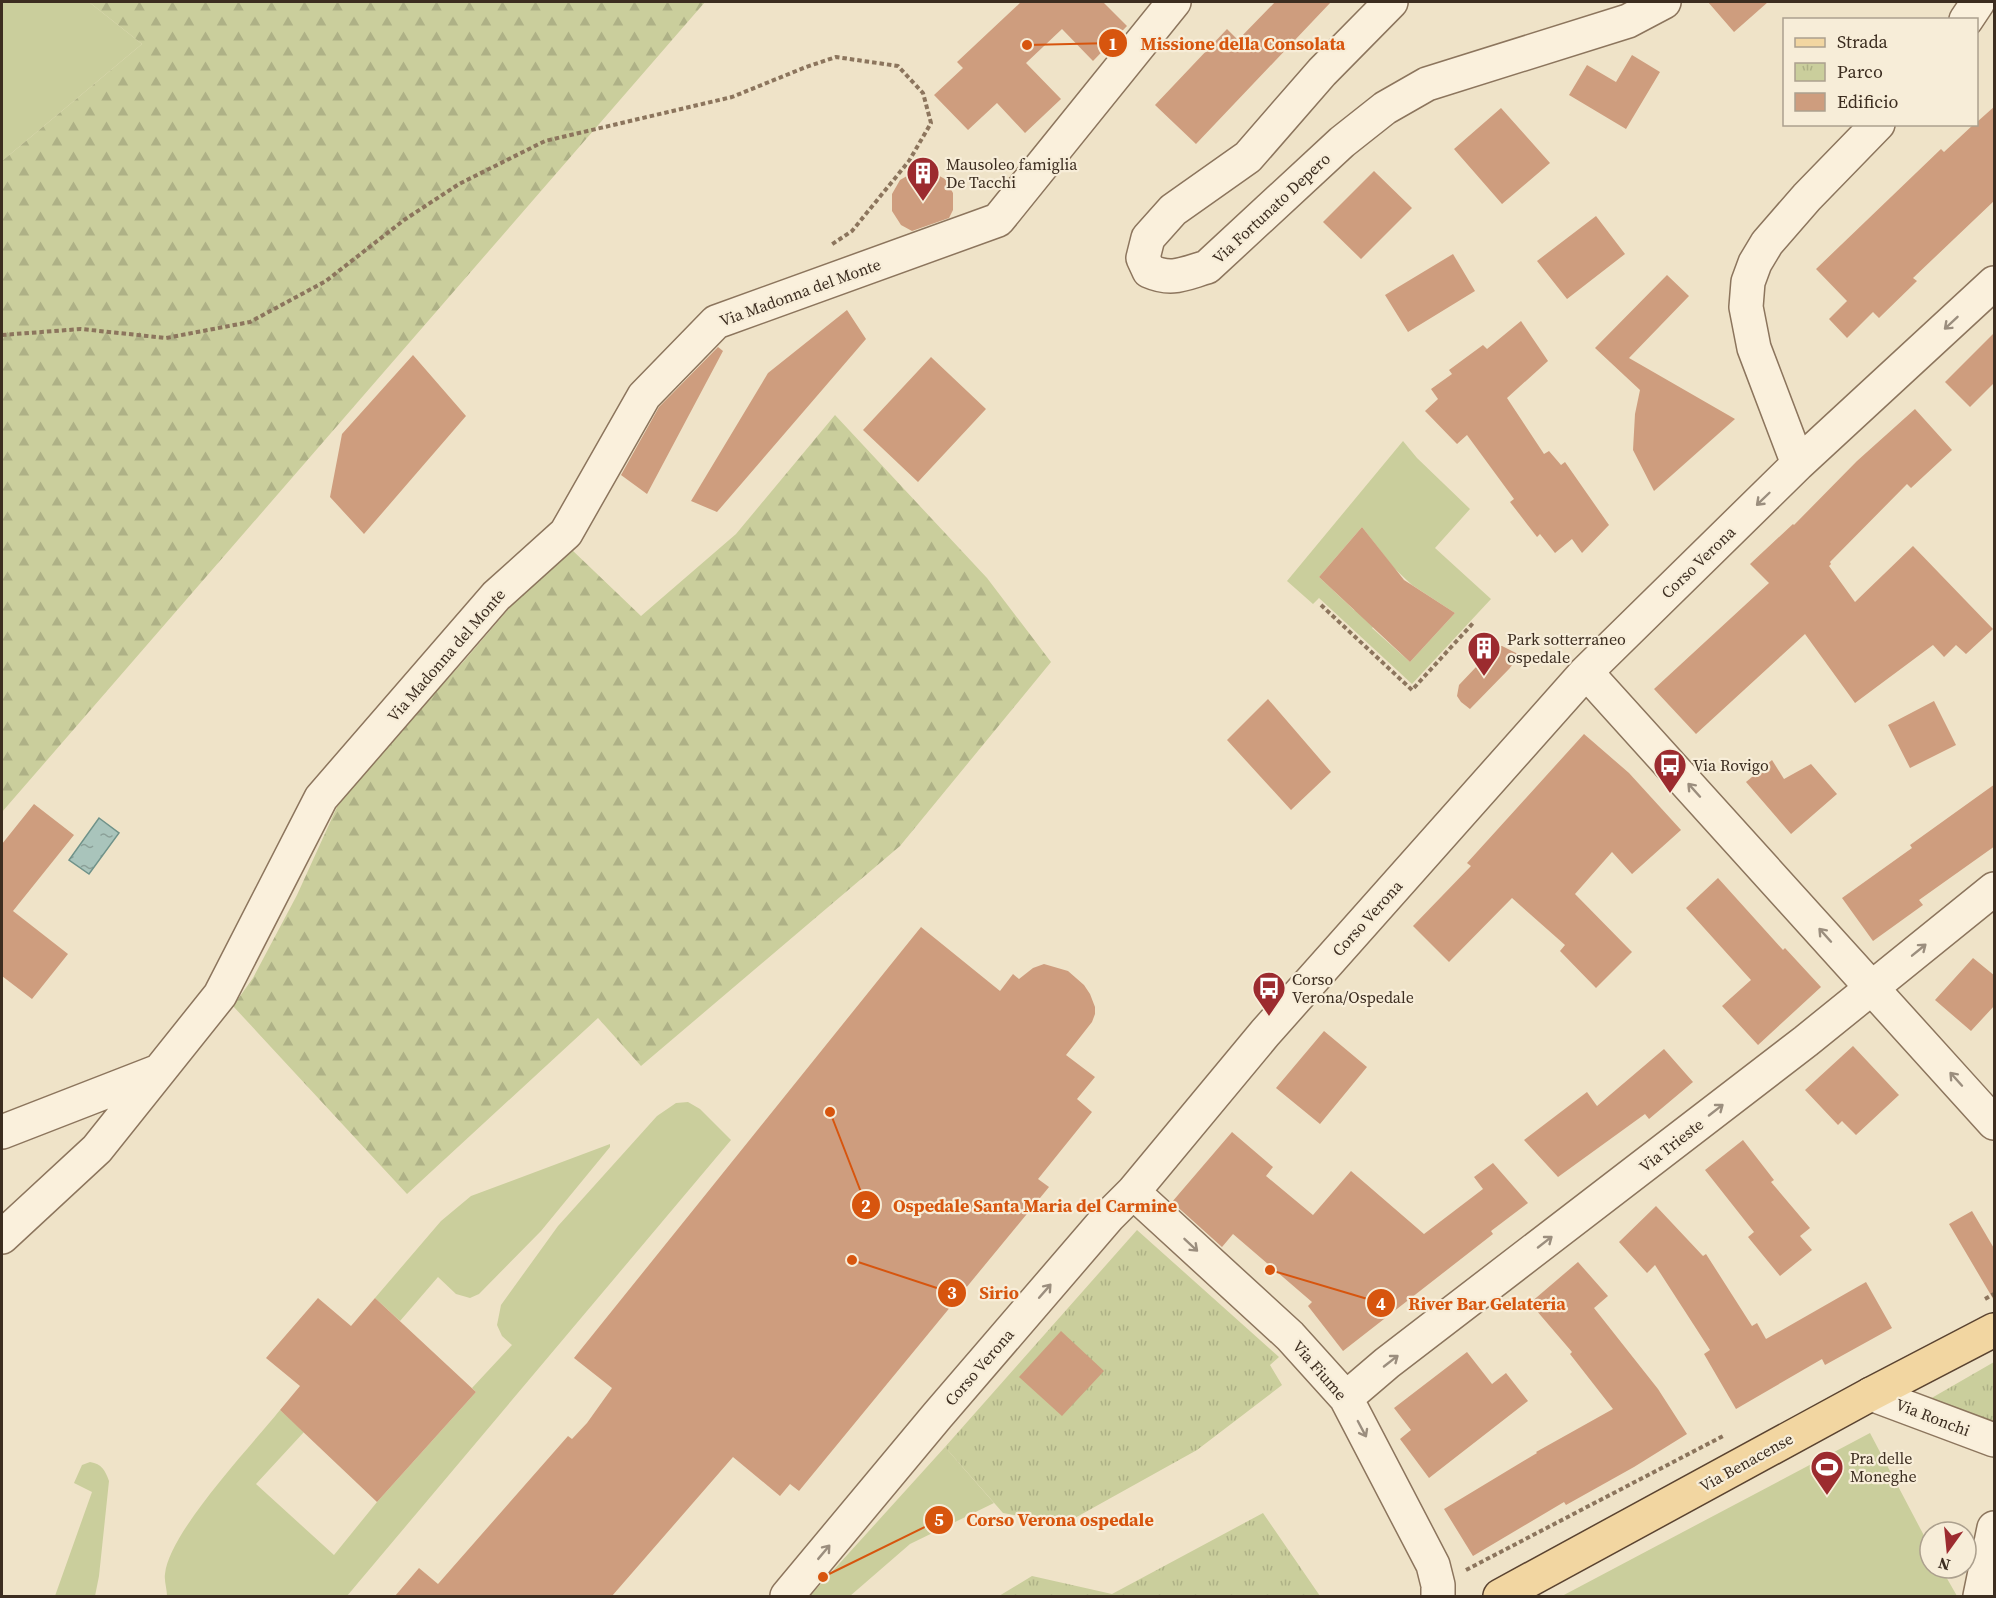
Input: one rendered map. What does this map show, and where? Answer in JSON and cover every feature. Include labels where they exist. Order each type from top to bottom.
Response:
[{"type":"main road","name":"Via Benacense","points":[[1500,1596],[1871,1394],[1989,1315]]},
{"type":"street","name":"Via Madonna del Monte","points":[[2,1237],[98,1149],[220,995],[321,798],[496,596],[566,533],[644,396],[716,322],[998,219],[1174,2]]},
{"type":"street","name":"Via Fortunato Depero","points":[[1391,2],[1322,72],[1248,157],[1173,210],[1148,238],[1143,258],[1149,271],[1164,277],[1207,267],[1342,142],[1385,108],[1428,84],[1628,21],[1664,2]]},
{"type":"street","points":[[1967,18],[1978,2]]},
{"type":"street","points":[[1798,464],[1754,348],[1746,307],[1748,282],[1755,263],[1767,243],[1807,197],[1876,126]]},
{"type":"street","name":"Corso Verona","points":[[786,1596],[1109,1216],[1133,1192],[1265,1033],[1586,672],[1798,464],[1995,283]]},
{"type":"street","points":[[1586,672],[1995,1123]]},
{"type":"street","name":"Via Trieste","points":[[1346,1398],[1387,1363],[1806,1041],[1995,889]]},
{"type":"street","points":[[2,1132],[160,1071]]},
{"type":"street","name":"Via Fiume","points":[[1133,1192],[1290,1336],[1346,1398],[1433,1565],[1438,1591]]},
{"type":"street","name":"Via Ronchi","points":[[1871,1394],[1995,1440]]},
{"type":"street","points":[[1980,1596],[1995,1528]]},
{"type":"path","points":[[2,335],[81,329],[166,338],[250,322],[326,281],[404,220],[459,184],[545,141],[732,97],[836,57],[898,66],[923,93],[931,123],[909,161],[852,231],[823,251]]},
{"type":"path","points":[[1321,605],[1412,690],[1474,622]]},
{"type":"path","points":[[1989,1315],[1995,1294]]},
{"type":"path","points":[[1438,1591],[1732,1431]]},
{"type":"green space","points":[[2,2],[89,2],[142,44],[2,161]]},
{"type":"green space","points":[[89,2],[705,2],[2,812],[2,161],[142,44]]},
{"type":"green space","points":[[835,415],[987,578],[1051,662],[900,846],[641,1066],[598,1018],[407,1194],[233,1006],[253,978],[297,895],[337,807],[364,771],[464,661],[541,571],[571,549],[641,616],[736,534]]},
{"type":"green space","points":[[1403,441],[1417,458],[1470,509],[1435,548],[1491,599],[1412,684],[1319,598],[1313,604],[1287,581]],"holes":[[[1362,527],[1394,568],[1412,585],[1455,613],[1410,662],[1372,628],[1383,616],[1354,610],[1319,577]]]},
{"type":"green space","points":[[688,1102],[700,1109],[731,1140],[347,1596],[167,1596],[165,1574],[170,1556],[181,1536],[214,1489],[280,1410],[304,1432],[256,1484],[334,1555],[377,1502],[476,1392],[472,1388],[512,1345],[502,1336],[497,1325],[501,1305],[558,1226],[657,1116],[676,1103]]},
{"type":"green space","points":[[610,1144],[610,1147],[541,1231],[479,1294],[470,1298],[456,1294],[438,1277],[400,1321],[375,1298],[441,1221],[471,1196]]},
{"type":"green space","points":[[1137,1230],[1279,1357],[1270,1365],[1282,1385],[1197,1450],[1064,1524],[1003,1513],[945,1447]]},
{"type":"green space","points":[[1994,1362],[1994,1427],[1916,1407]]},
{"type":"green space","name":"Pra delle Moneghe","points":[[1870,1433],[1918,1524],[1918,1580],[1948,1580],[1957,1596],[1562,1596]]},
{"type":"green space","points":[[945,1447],[994,1503],[910,1544],[850,1596],[810,1596]]},
{"type":"green space","points":[[90,1462],[102,1468],[109,1481],[95,1596],[55,1596],[92,1492],[74,1483],[82,1465]]},
{"type":"green space","points":[[1263,1513],[1320,1596],[999,1596],[1032,1576],[1112,1594]]},
{"type":"water","points":[[99,818],[119,833],[89,874],[69,860]]},
{"type":"building","points":[[1021,2],[1103,2],[1127,26],[1093,61],[1062,29],[1026,63],[1061,99],[1025,133],[997,103],[968,130],[934,95],[963,68],[957,62]]},
{"type":"building","points":[[1275,2],[1331,2],[1196,144],[1155,105],[1227,29],[1238,40]]},
{"type":"building","points":[[1708,2],[1768,2],[1734,32]]},
{"type":"building","points":[[1632,55],[1660,72],[1626,129],[1569,95],[1587,65],[1616,82]]},
{"type":"building","points":[[1995,106],[1995,200],[1913,278],[1917,281],[1879,318],[1873,312],[1847,338],[1829,319],[1847,301],[1816,269],[1941,149],[1944,152],[1972,126],[1978,126],[1978,121]]},
{"type":"building","points":[[1501,108],[1550,163],[1502,204],[1454,149]]},
{"type":"building","name":"Mausoleo famiglia De Tacchi","points":[[930,171],[945,179],[953,193],[953,210],[949,218],[912,231],[901,225],[892,211],[892,194],[900,180],[914,172]]},
{"type":"building","points":[[1374,171],[1412,208],[1361,259],[1323,222]]},
{"type":"building","points":[[1596,216],[1625,254],[1567,299],[1537,261]]},
{"type":"building","points":[[1453,254],[1475,291],[1408,332],[1385,295]]},
{"type":"building","points":[[1667,275],[1689,296],[1629,358],[1735,419],[1654,491],[1633,450],[1635,414],[1640,390],[1595,348]]},
{"type":"building","points":[[847,310],[866,339],[717,512],[691,501],[768,373]]},
{"type":"building","points":[[1521,321],[1548,361],[1507,398],[1544,454],[1549,451],[1561,465],[1565,462],[1609,525],[1582,553],[1572,539],[1555,553],[1540,534],[1537,537],[1510,502],[1514,499],[1467,435],[1457,444],[1425,411],[1438,399],[1431,389],[1452,374],[1449,370],[1483,345],[1487,349]]},
{"type":"building","points":[[1995,332],[1995,382],[1970,407],[1945,382]]},
{"type":"building","points":[[718,347],[723,351],[647,494],[621,475],[659,407]]},
{"type":"building","points":[[413,355],[466,416],[364,534],[330,497],[342,434]]},
{"type":"building","points":[[931,357],[986,409],[918,482],[863,430]]},
{"type":"building","points":[[1915,409],[1952,450],[1911,488],[1907,484],[1830,562],[1829,566],[1855,602],[1913,546],[1993,629],[1966,654],[1956,645],[1944,657],[1933,645],[1855,703],[1805,634],[1696,734],[1654,689],[1769,583],[1750,564],[1794,525],[1857,461]]},
{"type":"building","points":[[1362,527],[1404,580],[1455,613],[1410,662],[1319,577]]},
{"type":"building","name":"Park sotterraneo ospedale","points":[[1502,646],[1520,655],[1470,709],[1457,696],[1459,685],[1495,647]]},
{"type":"building","points":[[1268,699],[1331,772],[1291,810],[1227,740]]},
{"type":"building","points":[[1934,701],[1956,745],[1910,768],[1888,725]]},
{"type":"building","points":[[1584,734],[1629,773],[1681,830],[1632,874],[1612,852],[1575,894],[1632,952],[1596,988],[1560,951],[1565,945],[1512,898],[1449,962],[1413,926],[1471,866],[1467,863]]},
{"type":"building","points":[[1772,760],[1784,779],[1811,764],[1837,794],[1791,834],[1746,782]]},
{"type":"building","points":[[1995,784],[1995,846],[1919,900],[1923,905],[1873,941],[1842,898],[1912,848],[1910,845]]},
{"type":"building","points":[[34,804],[74,835],[13,911],[68,954],[32,999],[2,976],[2,844]]},
{"type":"building","points":[[1718,878],[1783,950],[1785,948],[1821,987],[1758,1045],[1722,1006],[1751,980],[1686,908]]},
{"type":"building","points":[[921,927],[1000,991],[1013,974],[1019,979],[1033,968],[1044,964],[1068,971],[1084,985],[1090,994],[1095,1007],[1092,1022],[1066,1055],[1095,1077],[1077,1099],[1092,1112],[1038,1179],[1049,1187],[799,1491],[790,1484],[780,1496],[733,1457],[612,1596],[395,1596],[419,1568],[438,1584],[568,1436],[572,1439],[587,1423],[612,1388],[574,1358]]},
{"type":"building","points":[[1973,958],[1995,976],[1995,1005],[1971,1031],[1935,1000]]},
{"type":"building","points":[[1324,1031],[1367,1067],[1320,1124],[1276,1088]]},
{"type":"building","points":[[1853,1046],[1899,1095],[1856,1135],[1842,1121],[1838,1125],[1805,1090]]},
{"type":"building","points":[[1664,1049],[1693,1082],[1649,1119],[1645,1114],[1558,1177],[1524,1140],[1587,1092],[1597,1106]]},
{"type":"building","points":[[1232,1132],[1273,1167],[1266,1176],[1313,1215],[1351,1171],[1424,1234],[1483,1189],[1474,1177],[1493,1163],[1528,1203],[1491,1231],[1493,1234],[1343,1351],[1308,1306],[1312,1302],[1233,1234],[1222,1247],[1172,1202]]},
{"type":"building","points":[[1743,1140],[1774,1180],[1771,1182],[1810,1228],[1800,1236],[1812,1250],[1780,1276],[1748,1237],[1754,1232],[1705,1170]]},
{"type":"building","points":[[1656,1206],[1703,1256],[1706,1254],[1752,1326],[1757,1323],[1766,1339],[1866,1282],[1892,1328],[1825,1365],[1822,1359],[1736,1409],[1704,1354],[1710,1350],[1655,1265],[1647,1273],[1619,1242]]},
{"type":"building","points":[[1972,1211],[1995,1250],[1995,1302],[1949,1224]]},
{"type":"building","points":[[1578,1262],[1608,1296],[1594,1308],[1658,1389],[1687,1434],[1634,1467],[1566,1505],[1564,1502],[1473,1556],[1444,1509],[1536,1452],[1613,1409],[1570,1354],[1572,1352],[1530,1303]]},
{"type":"building","points":[[318,1298],[351,1326],[375,1298],[476,1392],[377,1502],[280,1410],[300,1386],[266,1358]]},
{"type":"building","points":[[1061,1331],[1104,1371],[1062,1416],[1019,1377]]},
{"type":"building","points":[[1467,1352],[1492,1384],[1506,1373],[1528,1401],[1429,1478],[1400,1439],[1411,1430],[1394,1408]]},
{"type":"place","name":"Missione della Consolata","points":[[1027,45]]},
{"type":"place","name":"Mausoleo famiglia De Tacchi","points":[[923,202]]},
{"type":"place","name":"Park sotterraneo ospedale","points":[[1484,677]]},
{"type":"place","name":"Via Rovigo","points":[[1670,794]]},
{"type":"place","name":"Corso Verona/Ospedale","points":[[1269,1017]]},
{"type":"place","name":"Ospedale Santa Maria del Carmine","points":[[830,1112]]},
{"type":"place","name":"Sirio","points":[[852,1260]]},
{"type":"place","name":"River Bar Gelateria","points":[[1270,1270]]},
{"type":"place","name":"Pra delle Moneghe","points":[[1827,1496]]},
{"type":"place","name":"Corso Verona ospedale","points":[[823,1577]]}]
